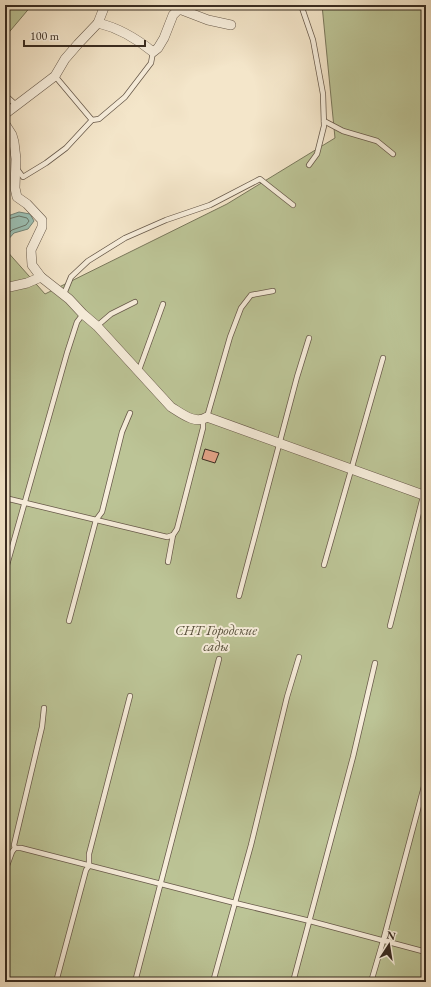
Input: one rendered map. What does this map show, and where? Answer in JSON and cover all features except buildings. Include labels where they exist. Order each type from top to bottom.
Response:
[{"type":"street","points":[[5,114],[55,76],[65,59],[98,23],[105,5]]},
{"type":"street","points":[[98,23],[118,29],[138,40],[152,52],[158,48],[164,38],[173,14],[178,10],[182,10],[208,20],[231,25]]},
{"type":"street","points":[[5,124],[12,135],[14,142],[16,168],[15,188],[17,197],[27,204],[42,220],[42,227],[30,250],[32,265],[41,277],[64,294],[97,326],[139,370],[171,407],[196,420],[205,418],[425,495]]},
{"type":"street","points":[[5,288],[27,283],[41,277]]},
{"type":"lane","points":[[173,14],[176,5]]},
{"type":"lane","points":[[301,5],[313,40],[323,94],[324,126],[317,154],[309,165]]},
{"type":"lane","points":[[16,168],[23,177],[46,163],[66,148],[92,120],[99,119],[125,97],[151,63],[152,52]]},
{"type":"lane","points":[[55,76],[92,120]]},
{"type":"lane","points":[[5,94],[16,105]]},
{"type":"lane","points":[[324,121],[343,131],[377,141],[393,154]]},
{"type":"lane","points":[[64,294],[71,277],[88,261],[125,238],[166,220],[210,205],[260,179],[293,206]]},
{"type":"lane","points":[[168,562],[173,535],[179,522],[205,418],[230,337],[241,308],[251,295],[274,291]]},
{"type":"lane","points":[[97,326],[111,314],[135,302]]},
{"type":"lane","points":[[139,370],[163,304]]},
{"type":"lane","points":[[5,572],[74,328],[76,322],[83,314]]},
{"type":"lane","points":[[239,596],[297,377],[309,338]]},
{"type":"lane","points":[[324,565],[383,358]]},
{"type":"lane","points":[[69,621],[96,520],[102,512],[122,432],[130,413]]},
{"type":"lane","points":[[390,626],[425,495],[426,485]]},
{"type":"lane","points":[[5,498],[167,537],[173,535]]},
{"type":"lane","points":[[213,982],[251,844],[287,697],[299,657]]},
{"type":"lane","points":[[136,982],[219,658]]},
{"type":"lane","points":[[293,982],[353,758],[375,663]]},
{"type":"lane","points":[[56,982],[86,870],[89,866],[89,854],[130,696]]},
{"type":"lane","points":[[5,870],[15,848],[14,845],[42,727],[44,708]]},
{"type":"lane","points":[[371,982],[426,779]]},
{"type":"lane","points":[[15,848],[21,848],[161,883],[426,952]]},
{"type":"green space","points":[[5,5],[32,5],[5,37]]},
{"type":"green space","name":"СНТ Городские сады","points":[[322,5],[426,5],[426,982],[5,982],[5,249],[45,294],[227,204],[335,138]]},
{"type":"water","points":[[19,212],[30,214],[34,221],[28,229],[14,233],[5,243],[5,217]]}]
